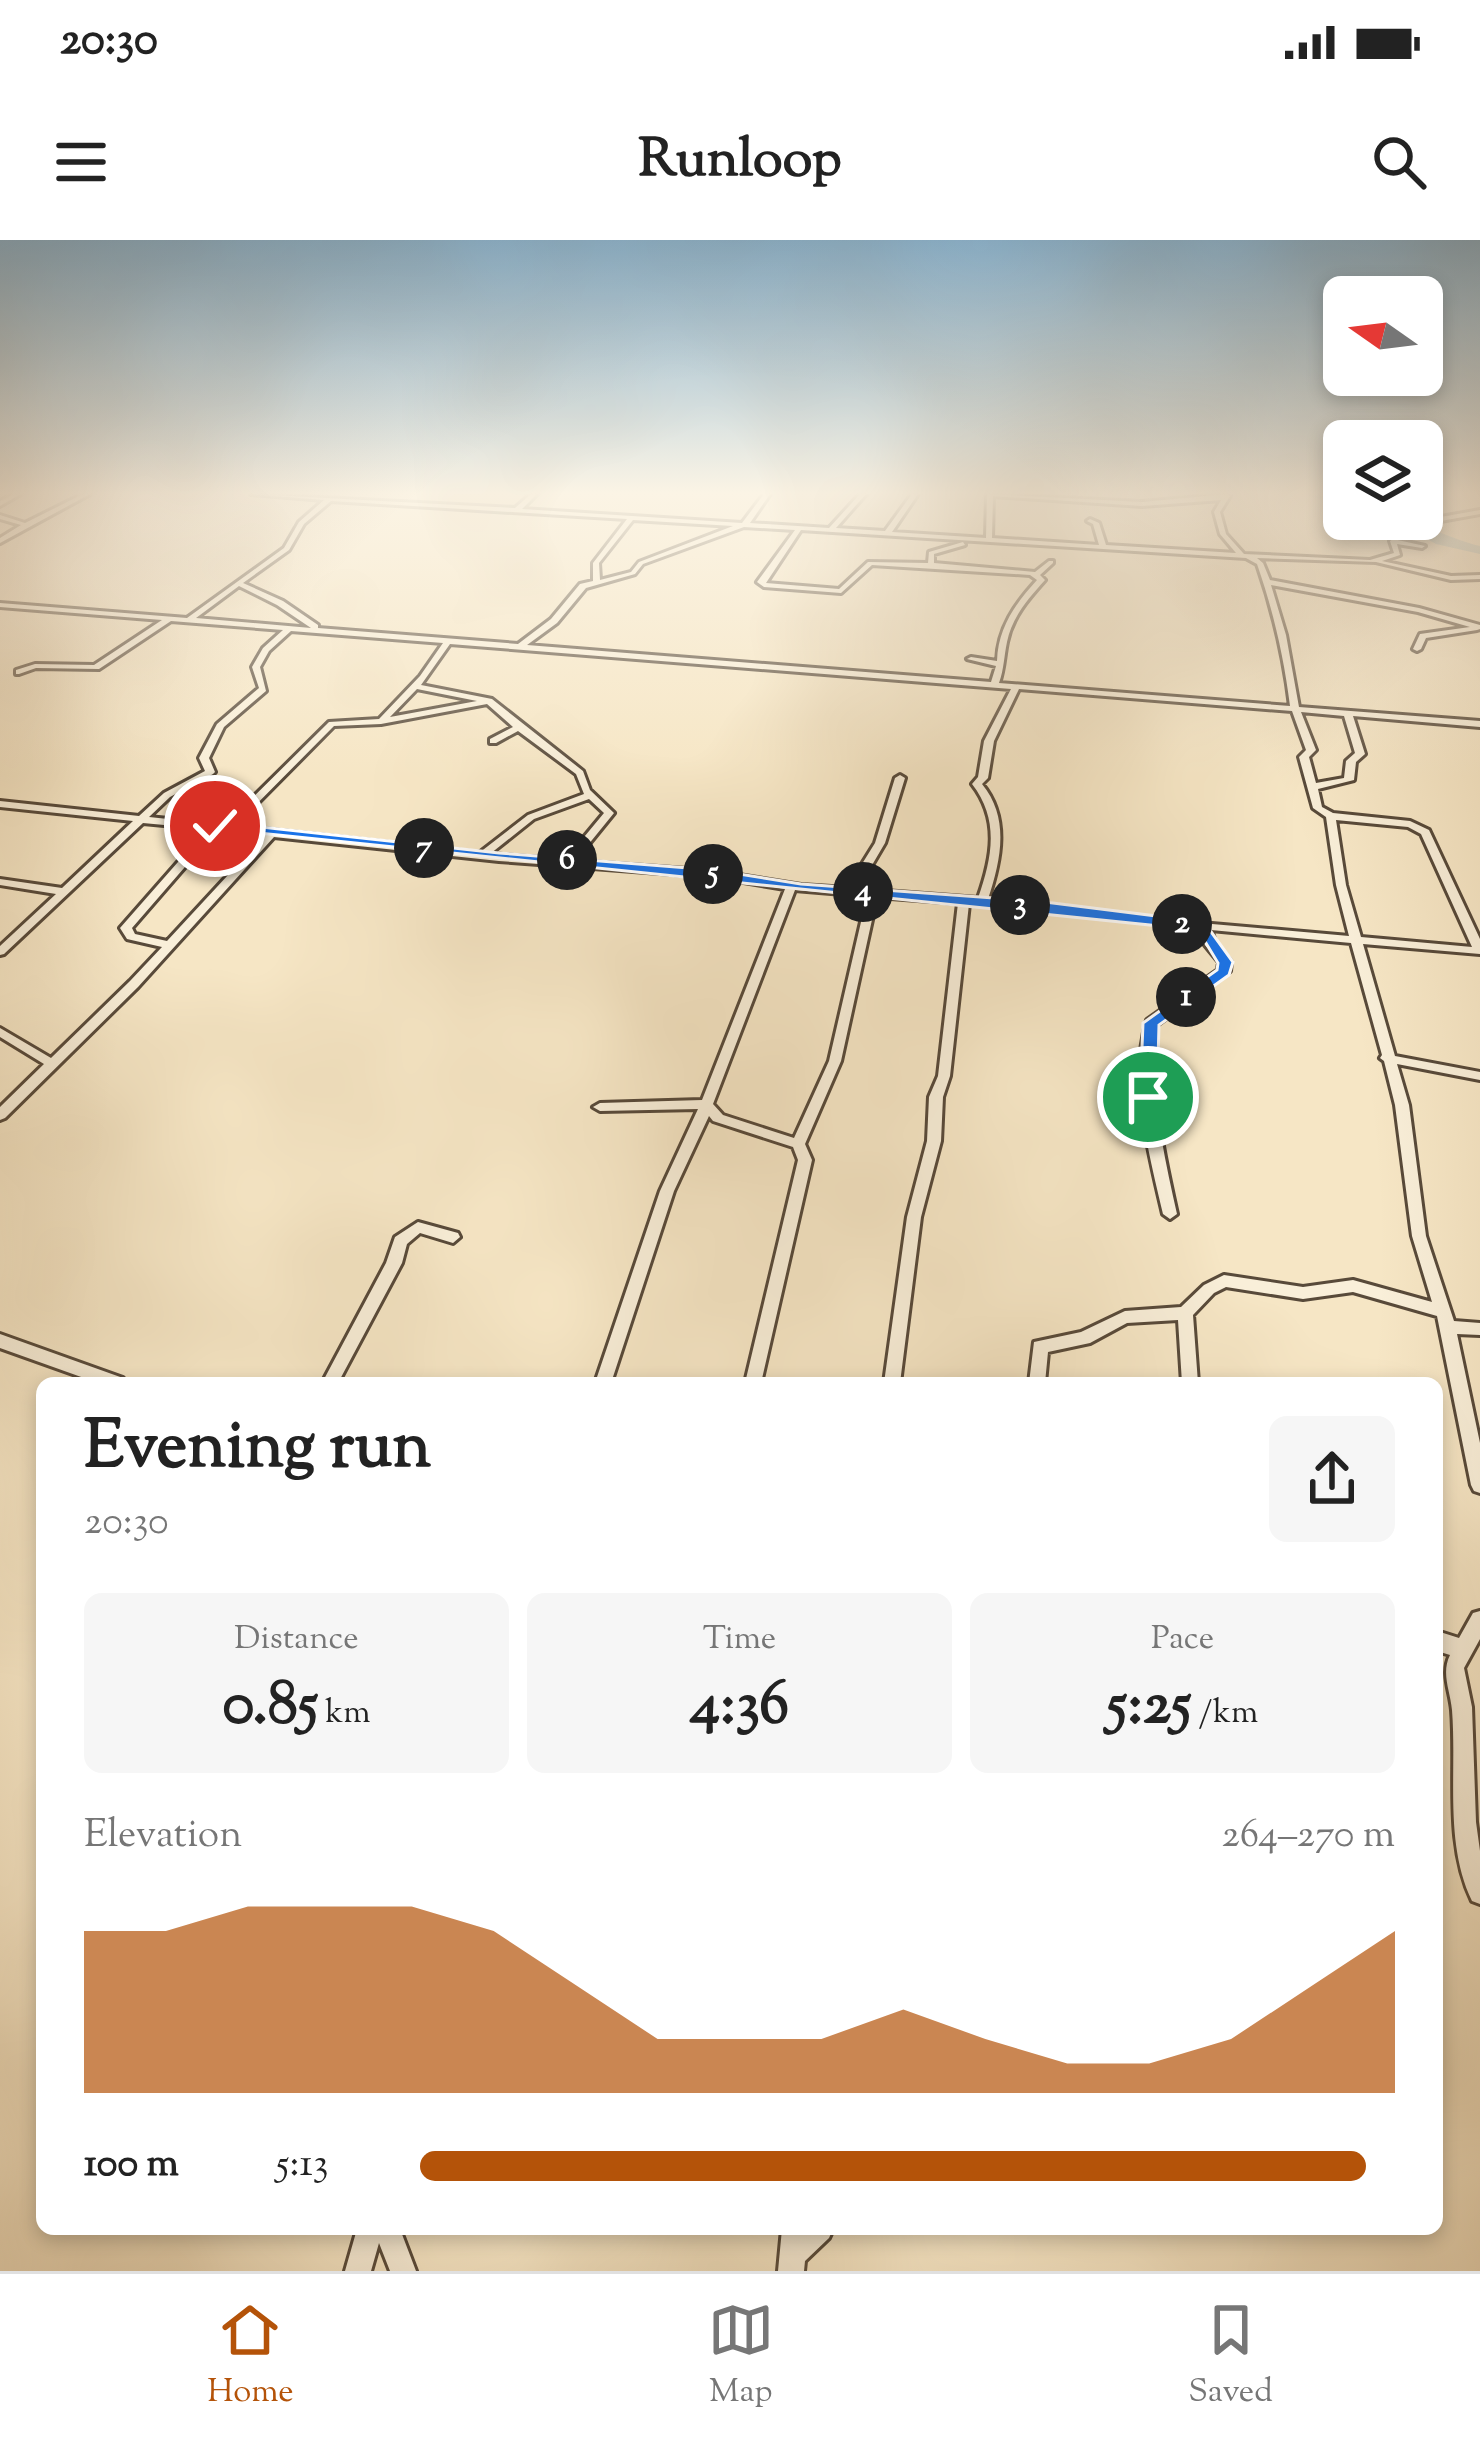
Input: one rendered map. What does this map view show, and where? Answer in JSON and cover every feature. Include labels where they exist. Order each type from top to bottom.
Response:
[{"type":"street","points":[[188,621],[230,589]]},
{"type":"street","points":[[248,589],[323,631]]},
{"type":"street","points":[[519,647],[554,621],[580,589]]},
{"type":"street","points":[[813,589],[843,589]]},
{"type":"street","points":[[994,685],[1007,644],[1003,630],[1010,611],[1035,589]]},
{"type":"street","points":[[0,804],[482,855],[570,860],[790,887],[1480,951],[1425,832],[1390,821],[1331,817],[1318,808],[1304,757],[1311,750],[1295,709],[1294,686],[1269,589]]},
{"type":"street","points":[[1304,589],[1403,607],[1480,628]]},
{"type":"street","points":[[0,605],[1480,724]]},
{"type":"street","points":[[19,672],[35,666],[97,667],[168,620]]},
{"type":"street","points":[[1417,649],[1423,636],[1480,628]]},
{"type":"street","points":[[0,952],[167,796],[210,772],[204,758],[220,726],[263,688],[256,667],[288,630]]},
{"type":"street","points":[[381,721],[416,686],[448,641]]},
{"type":"street","points":[[971,659],[1001,664]]},
{"type":"street","points":[[416,686],[469,693],[489,701],[580,773],[590,795],[609,814],[570,860]]},
{"type":"street","points":[[982,902],[998,833],[991,798],[976,784],[983,778],[989,741],[1016,687]]},
{"type":"street","points":[[230,826],[332,724],[381,721],[489,701]]},
{"type":"street","points":[[1312,787],[1349,780],[1351,760],[1360,754],[1348,714]]},
{"type":"street","points":[[493,741],[519,727]]},
{"type":"street","points":[[851,892],[880,843],[901,778]]},
{"type":"street","points":[[482,855],[531,817],[590,795]]},
{"type":"street","points":[[1331,817],[1341,885],[1407,1132],[1419,1236],[1446,1319],[1480,1485]]},
{"type":"street","points":[[170,945],[130,938],[127,928],[215,826]]},
{"type":"street","points":[[0,1115],[170,945],[273,832]]},
{"type":"street","points":[[0,882],[65,892]]},
{"type":"street","points":[[605,1377],[667,1191],[790,887]]},
{"type":"street","points":[[754,1377],[805,1160],[798,1144],[835,1061],[873,893]]},
{"type":"street","points":[[893,1377],[914,1217],[934,1141],[936,1097],[944,1076],[964,901]]},
{"type":"street","points":[[1170,1214],[1148,1097],[1147,1047],[1151,1023],[1224,971],[1226,962],[1210,945],[1204,926]]},
{"type":"street","points":[[0,1032],[52,1063]]},
{"type":"street","points":[[1386,1058],[1480,1076]]},
{"type":"street","points":[[601,1107],[706,1104]]},
{"type":"street","points":[[706,1104],[718,1118],[798,1144]]},
{"type":"street","points":[[332,1377],[394,1263],[400,1240],[418,1228],[453,1237]]},
{"type":"street","points":[[1037,1377],[1040,1347],[1084,1338],[1125,1317],[1185,1313],[1224,1281],[1303,1293],[1354,1286],[1480,1329]]},
{"type":"street","points":[[1185,1313],[1190,1377]]},
{"type":"street","points":[[0,1341],[86,1377]]},
{"type":"street","points":[[1480,1620],[1454,1667],[1462,1707],[1465,1822],[1480,1893]]},
{"type":"street","points":[[1443,1643],[1461,1648]]},
{"type":"street","points":[[358,2271],[368,2235]]},
{"type":"street","points":[[389,2235],[404,2271]]},
{"type":"route","points":[[215,826],[1204,926],[1210,945],[1226,962],[1224,971],[1151,1023],[1148,1097]]}]
